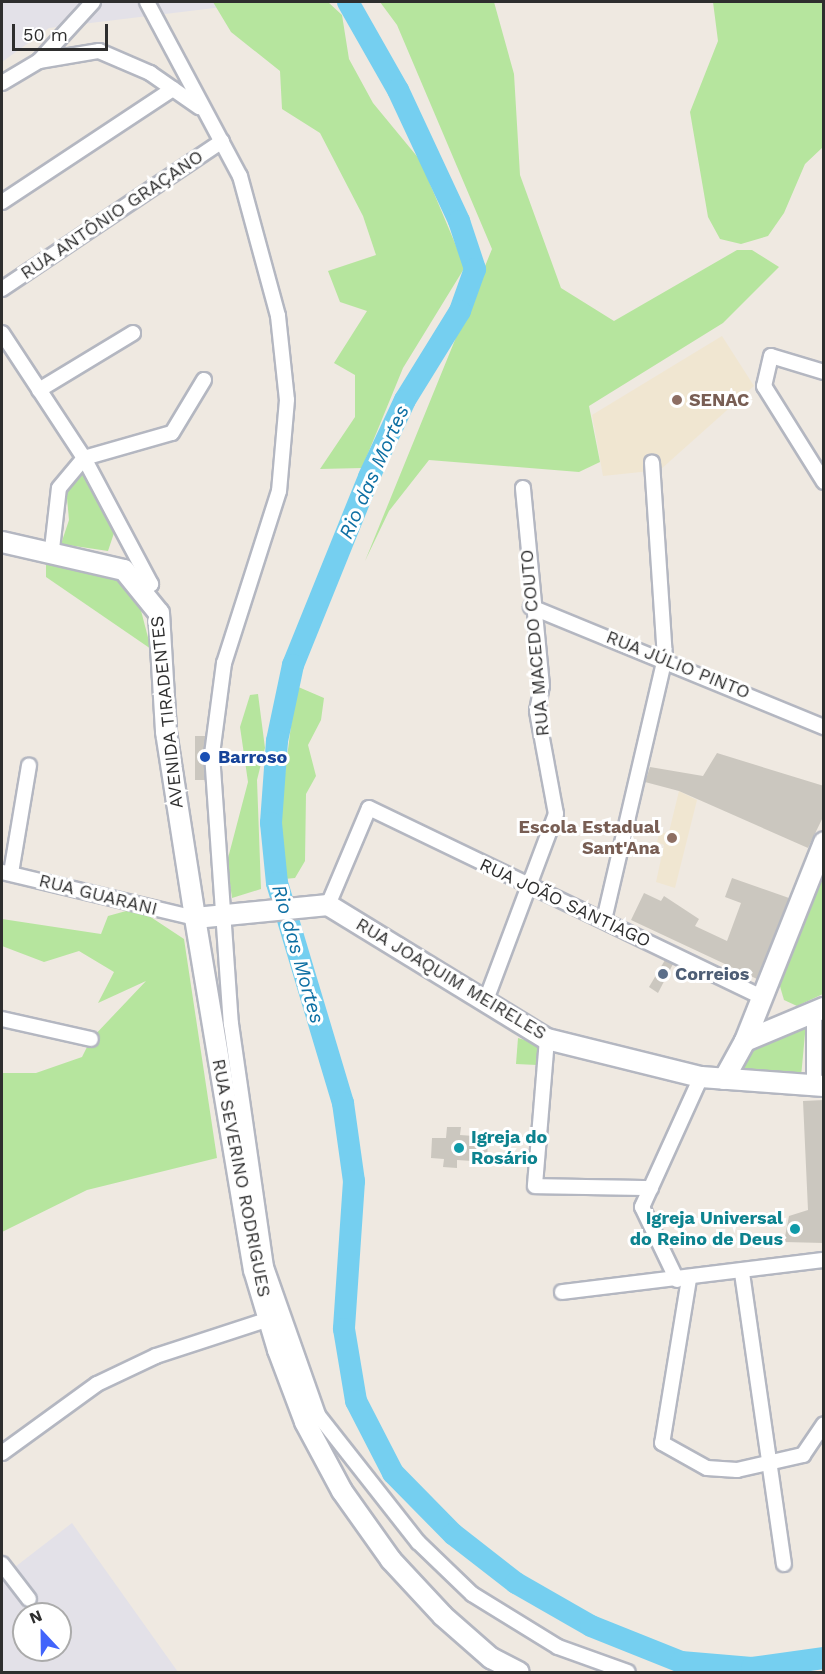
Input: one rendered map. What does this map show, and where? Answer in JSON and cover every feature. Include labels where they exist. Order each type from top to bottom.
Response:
[{"type":"street","points":[[2,83],[39,61],[93,2]]},
{"type":"street","points":[[147,2],[240,176],[262,248],[278,316],[287,400],[279,491],[224,663],[212,754],[231,1024],[266,1267],[318,1415],[418,1542],[472,1594],[558,1647],[628,1672]]},
{"type":"street","points":[[39,61],[99,51],[173,89],[203,110]]},
{"type":"street","points":[[2,202],[173,89]]},
{"type":"street","name":"RUA ANTÔNIO GRAÇANO","points":[[2,289],[222,141]]},
{"type":"street","points":[[2,333],[84,458],[151,584],[143,588]]},
{"type":"street","points":[[39,390],[133,333]]},
{"type":"street","points":[[824,372],[771,356],[764,386],[824,482]]},
{"type":"street","points":[[52,549],[59,488],[84,458],[172,433],[204,380]]},
{"type":"street","points":[[604,920],[665,658],[652,462]]},
{"type":"street","name":"RUA MACEDO COUTO","points":[[486,1000],[531,888],[556,814],[537,711],[542,686],[531,607],[524,488]]},
{"type":"street","name":"AVENIDA TIRADENTES","points":[[2,542],[52,549],[124,570],[143,588],[159,613],[165,732],[195,918]]},
{"type":"street","name":"RUA JÚLIO PINTO","points":[[531,607],[665,658],[824,727]]},
{"type":"street","points":[[6,872],[29,765]]},
{"type":"street","name":"RUA JOÃO SANTIAGO","points":[[328,905],[369,808],[531,888],[604,920],[762,997]]},
{"type":"street","points":[[724,1079],[745,1041],[824,842]]},
{"type":"street","name":"RUA GUARANI","points":[[6,872],[195,918]]},
{"type":"street","points":[[195,918],[223,913],[328,905]]},
{"type":"street","name":"RUA JOAQUIM MEIRELES","points":[[328,905],[547,1039],[701,1077],[819,1086]]},
{"type":"street","name":"RUA SEVERINO RODRIGUES","points":[[195,918],[242,1206],[269,1319],[305,1422],[342,1491],[391,1560],[443,1616],[491,1658],[519,1672]]},
{"type":"street","points":[[745,1041],[819,1011],[819,1086]]},
{"type":"street","points":[[2,1019],[91,1039]]},
{"type":"street","points":[[547,1039],[535,1186],[651,1188]]},
{"type":"street","points":[[701,1077],[642,1207],[683,1279],[662,1443],[707,1468],[770,1463],[803,1455],[824,1424]]},
{"type":"street","points":[[562,1292],[742,1273],[824,1260]]},
{"type":"street","points":[[742,1273],[783,1564]]},
{"type":"street","points":[[2,1453],[97,1384],[156,1356],[269,1319]]},
{"type":"street","points":[[2,1564],[28,1599]]},
{"type":"shaded area","points":[[2,2],[264,2],[49,28],[2,62]]},
{"type":"shaded area","name":"SENAC","points":[[722,336],[754,386],[660,470],[603,476],[592,415]]},
{"type":"shaded area","name":"Escola Estadual Sant'Ana","points":[[679,791],[697,800],[675,888],[656,882],[664,845],[657,842],[659,834],[669,832]]},
{"type":"shaded area","points":[[72,1523],[178,1672],[2,1672],[2,1577]]},
{"type":"green space","points":[[213,2],[328,2],[342,15],[349,59],[373,103],[420,160],[465,267],[403,368],[362,468],[320,469],[355,417],[355,375],[334,363],[367,311],[340,302],[328,271],[376,255],[363,216],[320,133],[282,109],[280,71],[231,32]]},
{"type":"green space","points":[[380,2],[494,2],[514,74],[520,175],[561,288],[614,321],[737,250],[752,250],[779,267],[723,323],[589,406],[600,462],[579,472],[429,460],[389,511],[365,561],[492,249],[397,25]]},
{"type":"green space","points":[[713,2],[823,2],[823,147],[805,164],[784,213],[768,236],[741,244],[720,239],[708,217],[690,112],[718,41]]},
{"type":"green space","points":[[83,471],[114,533],[108,551],[61,544],[69,520],[66,487]]},
{"type":"green space","points":[[46,562],[95,568],[119,580],[138,599],[151,649],[46,577]]},
{"type":"green space","points":[[296,686],[324,698],[321,720],[308,745],[316,776],[306,794],[305,861],[295,878],[284,879],[279,821]]},
{"type":"green space","points":[[258,694],[265,748],[257,780],[261,889],[232,898],[227,862],[248,782],[240,727],[250,695]]},
{"type":"green space","points":[[823,860],[823,994],[797,1006],[784,1000],[779,983]]},
{"type":"green space","points":[[137,908],[184,939],[217,1158],[87,1190],[2,1232],[2,1073],[36,1073],[82,1057],[91,1039],[146,981],[98,1003],[114,972],[79,951],[44,962],[2,946],[2,919],[101,934],[108,916]]},
{"type":"green space","points":[[806,1023],[801,1077],[741,1073],[754,1044]]},
{"type":"green space","points":[[518,1038],[542,1045],[537,1065],[516,1064]]},
{"type":"building","points":[[195,736],[205,736],[205,780],[195,780]]},
{"type":"building","points":[[717,753],[824,786],[824,815],[808,848],[679,791],[645,782],[650,767],[703,776]]},
{"type":"building","points":[[732,878],[789,898],[757,979],[631,920],[644,893],[661,901],[664,896],[699,919],[695,926],[727,941],[741,903],[725,897]]},
{"type":"building","name":"Correios","points":[[665,960],[673,964],[658,993],[649,987]]},
{"type":"building","points":[[824,1100],[824,1243],[784,1242],[789,1216],[808,1210],[803,1101]]},
{"type":"building","name":"Igreja do Rosário","points":[[447,1127],[461,1127],[460,1135],[488,1137],[487,1162],[457,1160],[457,1168],[443,1167],[444,1159],[431,1158],[432,1138],[446,1138]]},
{"type":"waterway","name":"Rio das Mortes","points":[[348,2],[398,90],[459,221],[475,269],[460,311],[405,400],[369,477],[293,665],[277,741],[271,823],[277,883],[343,1103],[354,1181],[344,1329],[356,1401],[393,1473],[453,1534],[516,1583],[591,1626],[681,1662],[752,1668],[824,1658]]},
{"type":"place","name":"SENAC","points":[[677,400]]},
{"type":"place","name":"Barroso","points":[[205,757]]},
{"type":"place","name":"Escola Estadual Sant'Ana","points":[[672,838]]},
{"type":"place","name":"Correios","points":[[663,974]]},
{"type":"place","name":"Igreja do Rosário","points":[[459,1148]]},
{"type":"place","name":"Igreja Universal do Reino de Deus","points":[[795,1229]]}]
